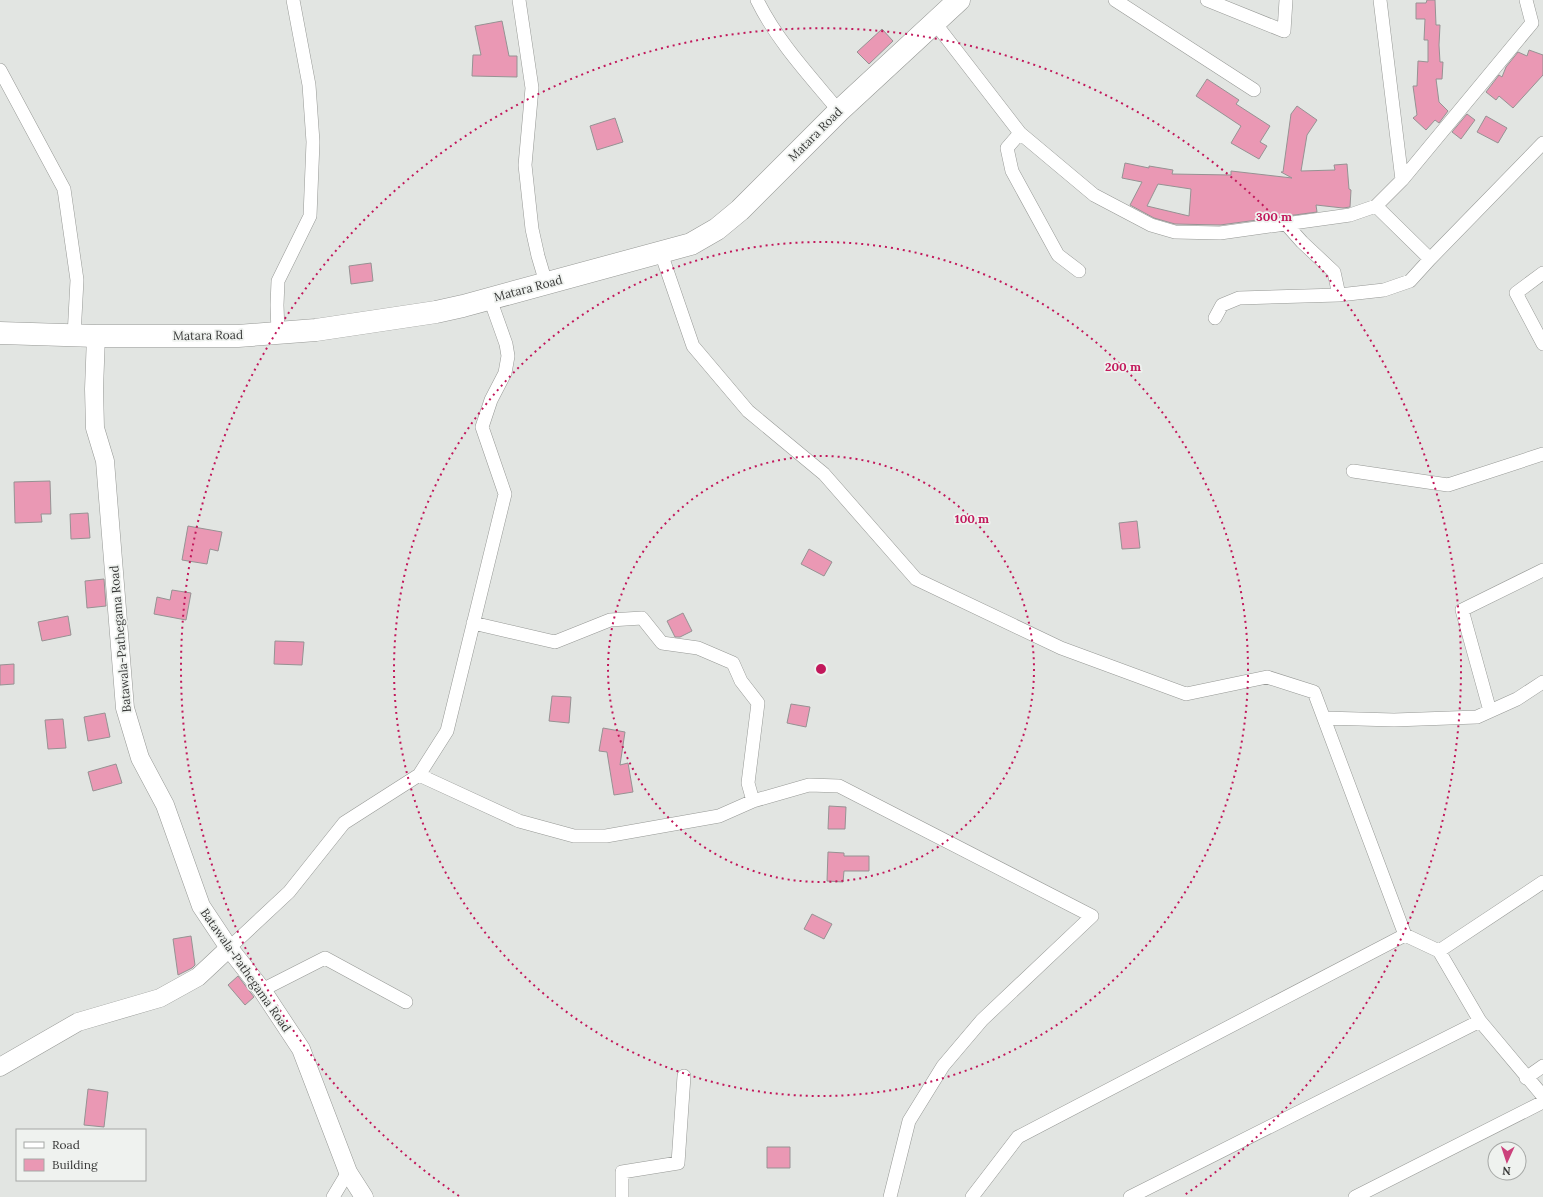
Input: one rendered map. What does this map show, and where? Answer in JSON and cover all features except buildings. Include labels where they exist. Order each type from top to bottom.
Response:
[{"type":"highway","name":"Matara Road","points":[[0,334],[74,336],[238,336],[316,330],[436,312],[691,244],[717,229],[745,204],[839,111],[959,0]]},
{"type":"main road","name":"Batawala-Pathegama Road","points":[[96,336],[94,389],[95,428],[105,461],[124,708],[140,758],[165,805],[201,906],[229,948],[262,990],[301,1049],[348,1172],[364,1197]]},
{"type":"main road","points":[[0,1067],[78,1022],[160,998],[198,978],[229,948]]},
{"type":"street","points":[[278,333],[276,305],[278,282],[310,216],[313,142],[309,85],[293,0]]},
{"type":"street","points":[[519,0],[532,88],[525,165],[532,229],[546,283]]},
{"type":"street","points":[[757,0],[764,13],[796,60],[839,111]]},
{"type":"street","points":[[1115,0],[1254,90]]},
{"type":"street","points":[[1208,0],[1284,31],[1286,0]]},
{"type":"street","points":[[1380,0],[1402,180]]},
{"type":"street","points":[[935,23],[1020,133],[1094,196],[1151,225],[1175,232],[1220,232],[1350,216],[1376,206],[1402,180],[1538,26],[1526,0]]},
{"type":"street","points":[[0,70],[64,189],[77,280],[74,336]]},
{"type":"street","points":[[1020,133],[1007,148],[1012,171],[1058,256],[1079,271]]},
{"type":"street","points":[[1215,318],[1222,305],[1239,298],[1339,296],[1384,290],[1410,282],[1430,259],[1543,143]]},
{"type":"street","points":[[1376,206],[1430,259]]},
{"type":"street","points":[[1286,224],[1302,242],[1334,272],[1339,296]]},
{"type":"street","points":[[661,253],[693,346],[748,411],[824,474],[916,579],[1061,648],[1186,694],[1267,677],[1314,692],[1405,935],[1439,951],[1480,1021],[1526,1078],[1543,1096]]},
{"type":"street","points":[[1543,273],[1516,293],[1543,344]]},
{"type":"street","points":[[229,948],[289,892],[344,823],[419,775],[447,731],[505,494],[482,427],[491,400],[505,373],[508,356],[506,344],[490,298]]},
{"type":"street","points":[[1353,471],[1448,485],[1543,454]]},
{"type":"street","points":[[1490,711],[1462,610],[1543,570]]},
{"type":"street","points":[[473,623],[555,642],[610,620],[642,618],[662,643],[698,648],[733,663],[741,682],[758,703],[748,784],[753,801]]},
{"type":"street","points":[[1324,718],[1394,720],[1477,716],[1517,700],[1543,682]]},
{"type":"street","points":[[419,775],[519,821],[574,836],[606,836],[719,816],[753,801],[809,784],[838,786],[1092,916],[982,1020],[943,1066],[910,1121],[890,1197]]},
{"type":"street","points":[[1439,951],[1543,882]]},
{"type":"street","points":[[972,1197],[1018,1137],[1405,935]]},
{"type":"street","points":[[262,990],[325,958],[406,1002]]},
{"type":"street","points":[[1130,1197],[1480,1021]]},
{"type":"street","points":[[1526,1078],[1543,1066]]},
{"type":"street","points":[[622,1197],[622,1172],[678,1163],[684,1076]]},
{"type":"street","points":[[1355,1197],[1543,1102]]},
{"type":"street","points":[[334,1197],[348,1172]]}]
